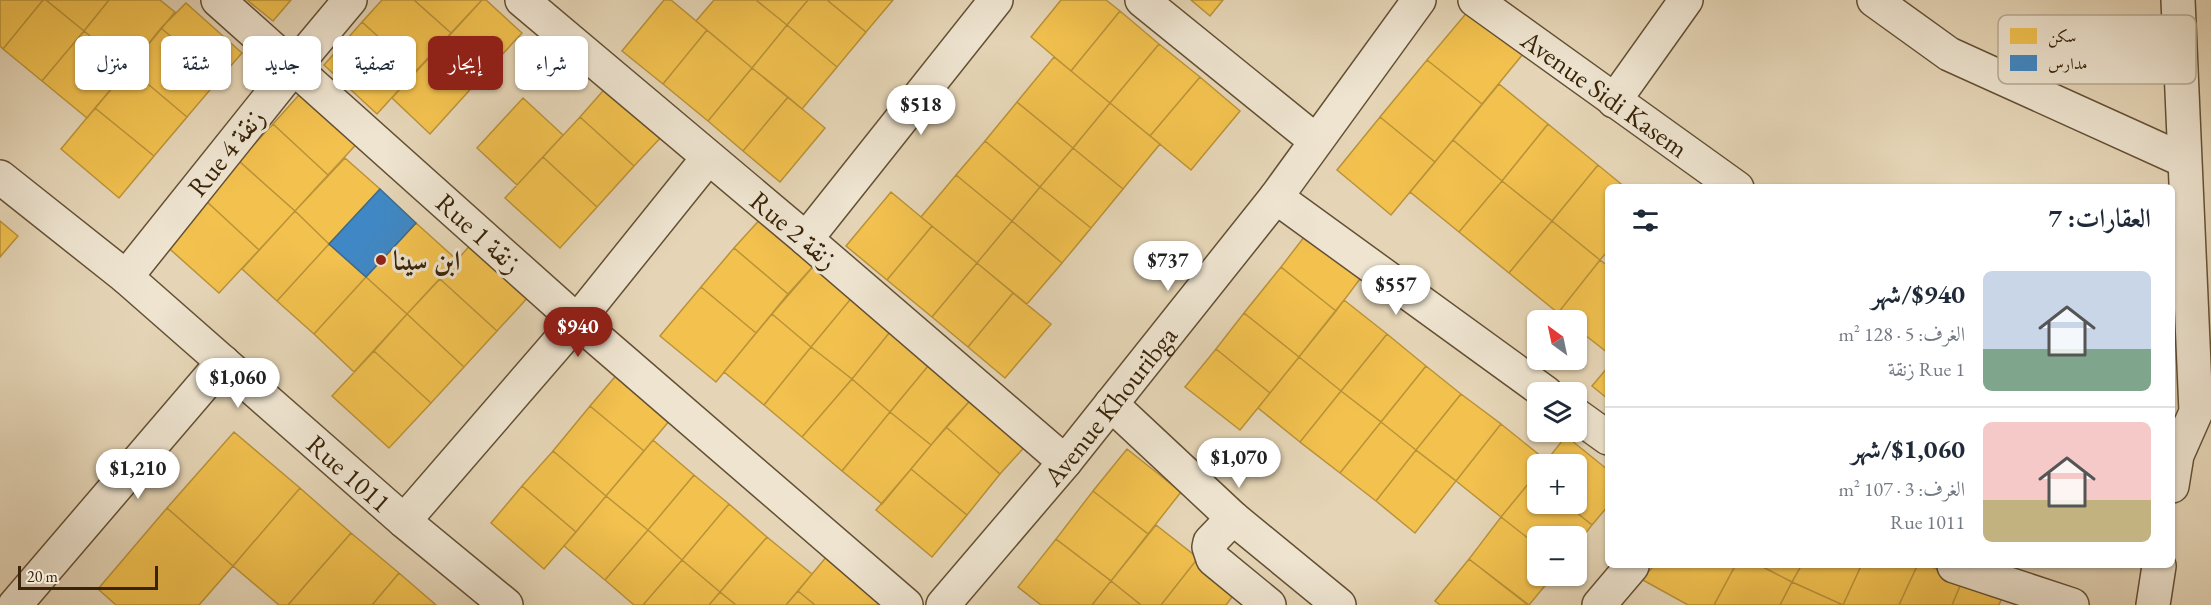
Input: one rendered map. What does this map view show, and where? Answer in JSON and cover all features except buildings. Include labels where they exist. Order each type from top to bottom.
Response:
[{"type":"street","name":"Rue 1 زنقة","points":[[218,0],[259,36]]},
{"type":"street","name":"Rue 4 زنقة","points":[[320,36],[350,0]]},
{"type":"street","points":[[806,239],[996,0]]},
{"type":"street","points":[[1142,0],[1316,141]]},
{"type":"street","name":"Avenue Khouribga","points":[[944,605],[1065,462],[1275,198],[1419,0]]},
{"type":"street","name":"Avenue Sidi Kasem","points":[[1475,0],[1731,184]]},
{"type":"street","points":[[1614,101],[1686,0]]},
{"type":"street","points":[[1874,0],[1949,54],[1998,76]]},
{"type":"street","points":[[2178,0],[2178,15]]},
{"type":"street","name":"Rue 2 زنقة","points":[[534,4],[708,158],[806,239],[1065,462]]},
{"type":"street","points":[[2015,84],[2183,160]]},
{"type":"street","points":[[2175,467],[2177,455],[2193,410],[2181,84]]},
{"type":"street","name":"Rue 4 زنقة","points":[[126,277],[276,90]]},
{"type":"street","name":"Rue 1 زنقة","points":[[320,90],[577,321],[906,605]]},
{"type":"street","points":[[404,521],[577,321],[708,158]]},
{"type":"street","name":"Rue 1011","points":[[0,177],[126,277],[404,521],[506,605]]},
{"type":"street","points":[[1275,198],[1531,382]]},
{"type":"street","points":[[15,605],[223,362]]},
{"type":"street","points":[[1111,404],[1233,518],[1340,605]]},
{"type":"street","points":[[1587,423],[1605,436]]},
{"type":"street","points":[[1233,518],[1210,542],[1212,559],[1269,605]]},
{"type":"street","points":[[1599,605],[1630,568]]},
{"type":"street","points":[[1960,568],[2072,605]]},
{"type":"street","points":[[2153,605],[2159,568]]},
{"type":"place","name":"ابن سينا","points":[[381,260]]}]
